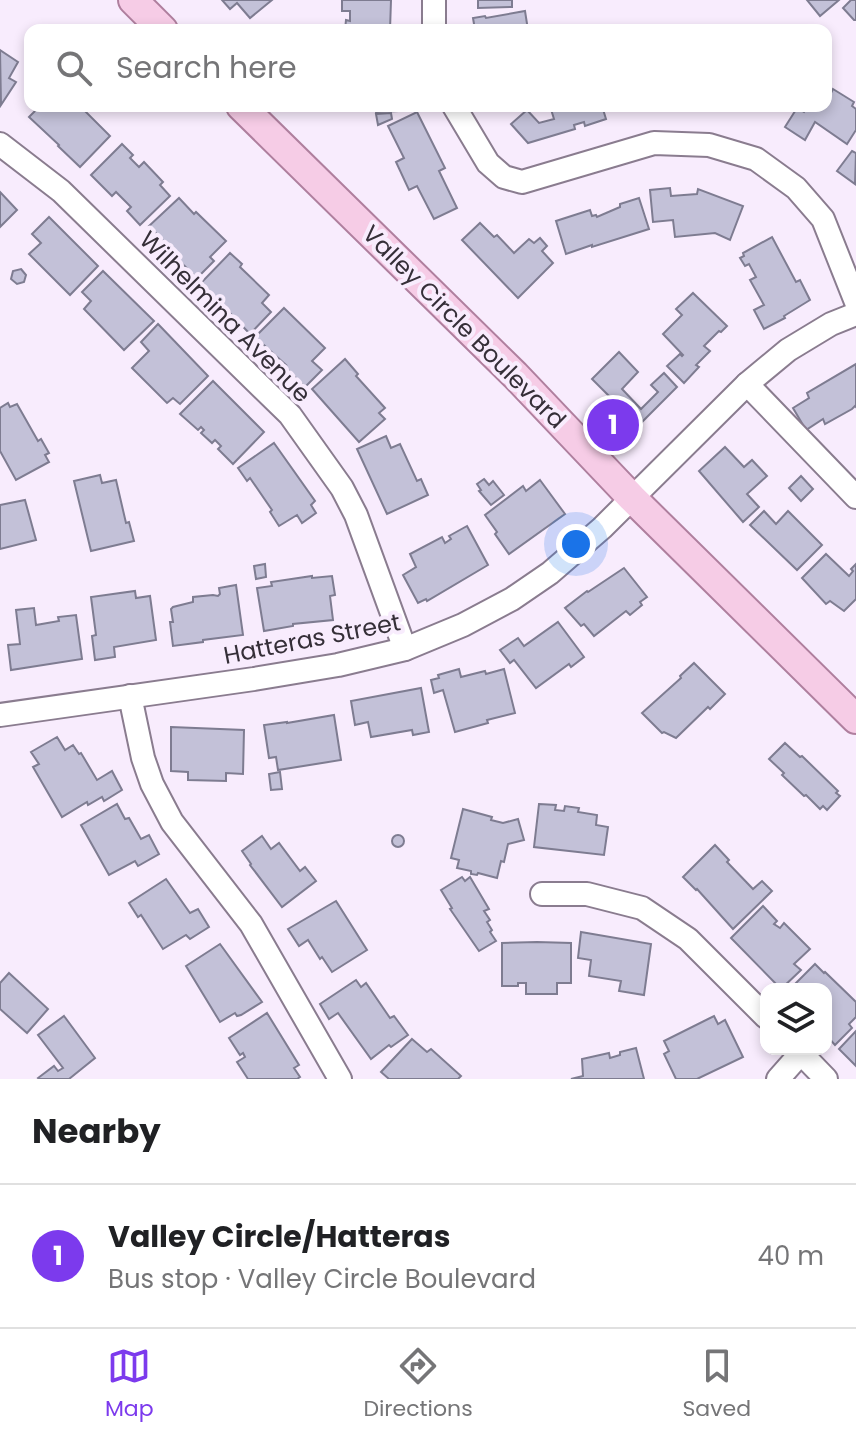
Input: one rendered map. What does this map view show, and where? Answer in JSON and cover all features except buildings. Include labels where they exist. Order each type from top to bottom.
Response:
[{"type":"main road","points":[[133,0],[157,24]]},
{"type":"main road","name":"Valley Circle Boulevard","points":[[247,112],[515,375],[632,498],[856,719]]},
{"type":"street","points":[[434,0],[434,24]]},
{"type":"street","points":[[458,112],[488,163],[504,177],[522,182],[654,143],[709,145],[756,159],[796,188],[823,219],[856,302]]},
{"type":"street","name":"Wilhelmina Avenue","points":[[0,144],[61,191],[290,415],[342,488],[356,515],[405,649]]},
{"type":"street","name":"Hatteras Street","points":[[0,715],[338,665],[405,649],[463,625],[512,599],[550,573],[602,528],[747,384],[788,350],[831,324],[856,314]]},
{"type":"street","points":[[747,384],[856,497]]},
{"type":"street","points":[[130,696],[143,758],[152,784],[172,822],[251,924],[340,1079]]},
{"type":"street","points":[[542,894],[587,894],[642,908],[688,939],[760,1011]]},
{"type":"street","points":[[778,1079],[796,1055]]},
{"type":"street","points":[[803,1055],[826,1079]]},
{"type":"place","name":"Valley Circle/Hatteras","points":[[613,425]]}]
